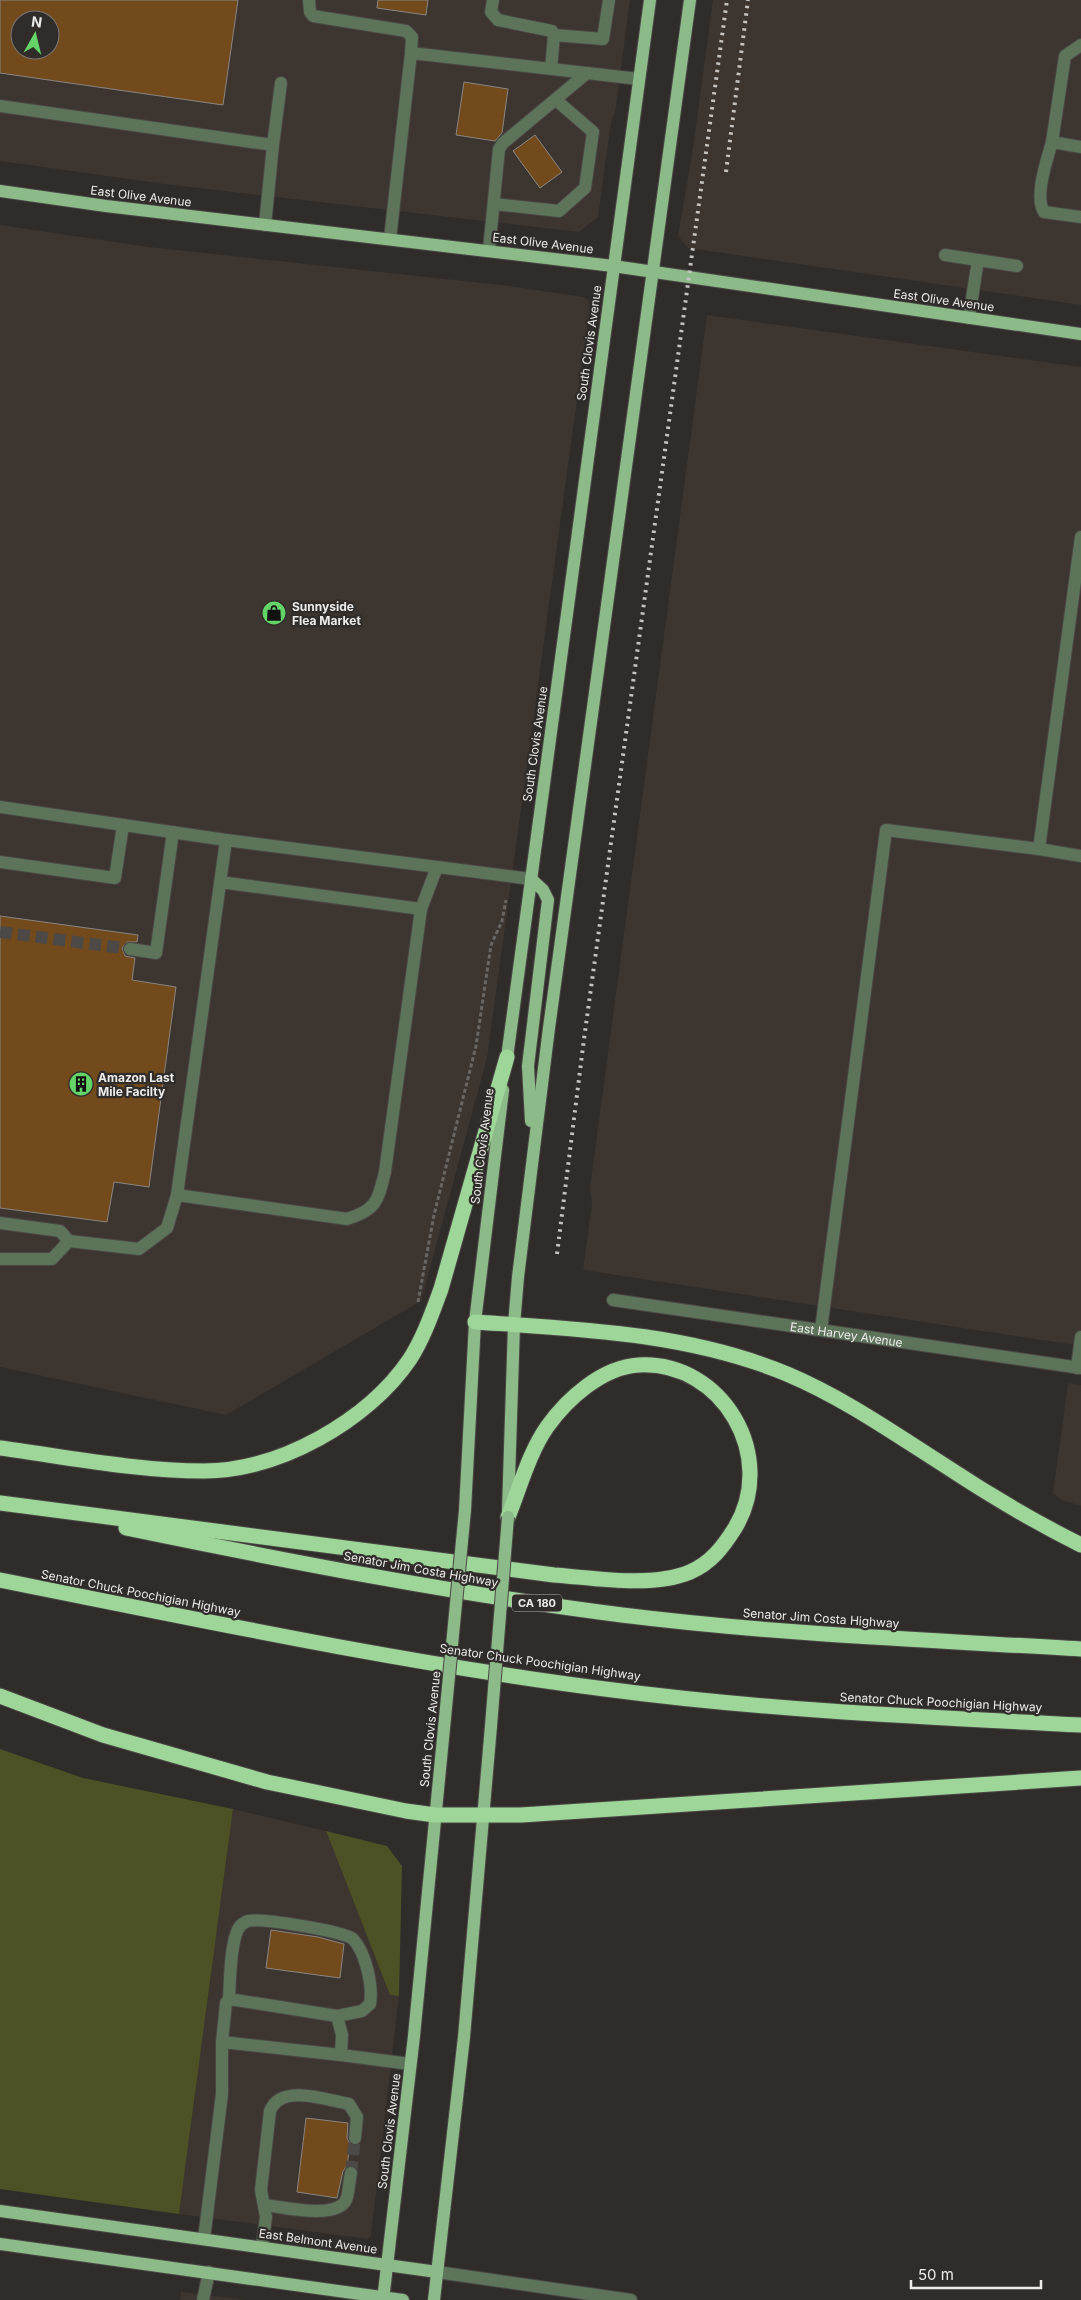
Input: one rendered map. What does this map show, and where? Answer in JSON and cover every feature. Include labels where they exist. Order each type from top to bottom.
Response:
[{"type":"highway","points":[[0,1448],[123,1464],[205,1471],[232,1468],[283,1456],[311,1443],[352,1417],[375,1398],[410,1359],[429,1323],[441,1289],[507,1057]]},
{"type":"highway","points":[[475,1322],[685,1342],[755,1362],[819,1389],[874,1420],[1003,1503],[1081,1546]]},
{"type":"highway","points":[[0,1503],[554,1575],[618,1580],[647,1580],[670,1578],[689,1572],[707,1562],[721,1550],[740,1520],[747,1500],[750,1472],[746,1442],[738,1423],[716,1394],[684,1374],[662,1367],[638,1365],[620,1370],[601,1378],[582,1390],[558,1413],[535,1448],[508,1517]]},
{"type":"highway","name":"Senator Jim Costa Highway","points":[[0,1503],[405,1583],[614,1614],[757,1629],[1081,1649]]},
{"type":"highway","name":"Senator Chuck Poochigian Highway","points":[[0,1580],[287,1637],[606,1689],[840,1711],[1081,1725]]},
{"type":"highway","points":[[0,1696],[103,1735],[205,1765],[354,1801],[435,1815],[484,1816],[738,1802],[1081,1778]]},
{"type":"main road","name":"South Clovis Avenue","points":[[383,2298],[410,2064],[465,1510],[475,1322],[507,1057],[650,0]]},
{"type":"main road","points":[[434,2300],[464,2037],[484,1816],[508,1517],[514,1325],[533,1154],[690,0]]},
{"type":"main road","name":"East Olive Avenue","points":[[0,191],[106,206],[613,266],[1081,334]]},
{"type":"main road","points":[[531,879],[543,890],[548,900],[528,1066],[533,1154]]},
{"type":"main road","name":"East Belmont Avenue","points":[[0,2210],[437,2272]]},
{"type":"main road","points":[[0,2244],[209,2272],[325,2294],[403,2300]]},
{"type":"street","points":[[309,0],[310,12],[313,16],[406,31],[412,37],[412,53],[390,239]]},
{"type":"street","points":[[493,0],[491,12],[498,20],[552,31],[554,35],[551,69]]},
{"type":"street","points":[[554,35],[603,39],[608,0]]},
{"type":"street","points":[[1081,45],[1065,56],[1040,205],[1044,212],[1081,217]]},
{"type":"street","points":[[412,53],[639,80]]},
{"type":"street","points":[[489,250],[499,149],[588,73]]},
{"type":"street","points":[[265,225],[281,83]]},
{"type":"street","points":[[494,204],[558,211],[586,188],[594,132],[556,100]]},
{"type":"street","points":[[0,106],[273,145]]},
{"type":"street","points":[[1052,142],[1081,146]]},
{"type":"street","points":[[945,255],[1017,266]]},
{"type":"street","points":[[969,318],[978,260]]},
{"type":"street","points":[[1039,850],[1081,538]]},
{"type":"street","points":[[0,807],[226,840],[531,879]]},
{"type":"street","points":[[0,862],[115,878],[123,825]]},
{"type":"street","points":[[821,1330],[886,830],[1081,856]]},
{"type":"street","points":[[130,949],[156,953],[173,832]]},
{"type":"street","points":[[0,1223],[60,1231],[69,1240],[139,1249],[168,1228],[177,1195],[226,840]]},
{"type":"street","points":[[177,1195],[347,1219],[364,1214],[378,1200],[385,1172],[421,909],[437,867]]},
{"type":"street","points":[[220,882],[421,909]]},
{"type":"street","points":[[0,1259],[52,1259],[69,1240]]},
{"type":"street","name":"East Harvey Avenue","points":[[613,1300],[1079,1368]]},
{"type":"street","points":[[1079,1368],[1081,1337]]},
{"type":"street","points":[[204,2239],[222,2094],[222,2042],[226,2003],[229,1999],[233,1947],[240,1926],[247,1921],[259,1921],[344,1934],[354,1940],[370,1974],[372,1990],[370,2004],[362,2011],[337,2016],[229,1999]]},
{"type":"street","points":[[337,2016],[342,2035],[341,2055]]},
{"type":"street","points":[[222,2042],[410,2064]]},
{"type":"street","points":[[262,2247],[266,2217],[261,2190],[262,2172],[270,2111],[273,2102],[285,2096],[302,2096],[349,2104],[357,2117],[355,2138]]},
{"type":"street","points":[[265,2205],[325,2212],[339,2208],[346,2200],[351,2173]]},
{"type":"street","points":[[203,2300],[209,2272]]},
{"type":"street","name":"East Belmont Avenue","points":[[437,2272],[631,2300]]},
{"type":"path","points":[[418,1305],[434,1215],[476,1046],[491,945],[502,921],[506,900]]},
{"type":"shaded area","points":[[0,0],[630,0],[615,113],[611,122],[598,217],[579,232],[164,184],[0,161]]},
{"type":"shaded area","points":[[713,0],[1081,0],[1081,305],[688,248],[678,236],[693,148]]},
{"type":"shaded area","points":[[0,225],[149,247],[510,286],[583,297],[588,300],[590,305],[487,1058],[421,1301],[226,1415],[0,1367]]},
{"type":"shaded area","points":[[707,315],[1081,367],[1081,1346],[583,1270],[592,1204],[590,1187]]},
{"type":"shaded area","points":[[1068,1383],[1081,1385],[1081,1506],[1062,1500],[1053,1493]]},
{"type":"shaded area","points":[[233,1809],[326,1831],[390,1995],[399,1996],[371,2236],[368,2239],[179,2214]]},
{"type":"shaded area","points":[[181,2292],[246,2300],[180,2300]]},
{"type":"green space","points":[[0,1749],[83,1778],[233,1809],[179,2214],[0,2189]]},
{"type":"green space","points":[[326,1831],[387,1846],[402,1866],[399,1996],[390,1995]]},
{"type":"building","points":[[0,0],[238,0],[223,105],[0,73]]},
{"type":"building","points":[[378,0],[428,0],[426,15],[377,8]]},
{"type":"building","points":[[464,82],[508,89],[502,133],[495,141],[456,135]]},
{"type":"building","points":[[535,135],[562,172],[540,188],[513,151]]},
{"type":"building","name":"Amazon Last Mile Facilty","points":[[0,916],[138,935],[137,942],[127,942],[122,948],[125,956],[135,958],[132,980],[176,987],[149,1187],[114,1182],[107,1222],[0,1208]]},
{"type":"building","points":[[271,1930],[318,1937],[344,1944],[340,1978],[266,1968]]},
{"type":"building","points":[[306,2118],[348,2123],[347,2138],[350,2144],[347,2166],[343,2171],[337,2198],[297,2192]]},
{"type":"tunnel","points":[[0,932],[130,949]]},
{"type":"tunnel","points":[[351,2173],[355,2138]]},
{"type":"railway","points":[[557,1254],[584,1039],[727,0]]},
{"type":"railway","points":[[726,172],[748,0]]},
{"type":"place","name":"Sunnyside Flea Market","points":[[274,613]]},
{"type":"place","name":"Amazon Last Mile Facilty","points":[[81,1084]]}]
